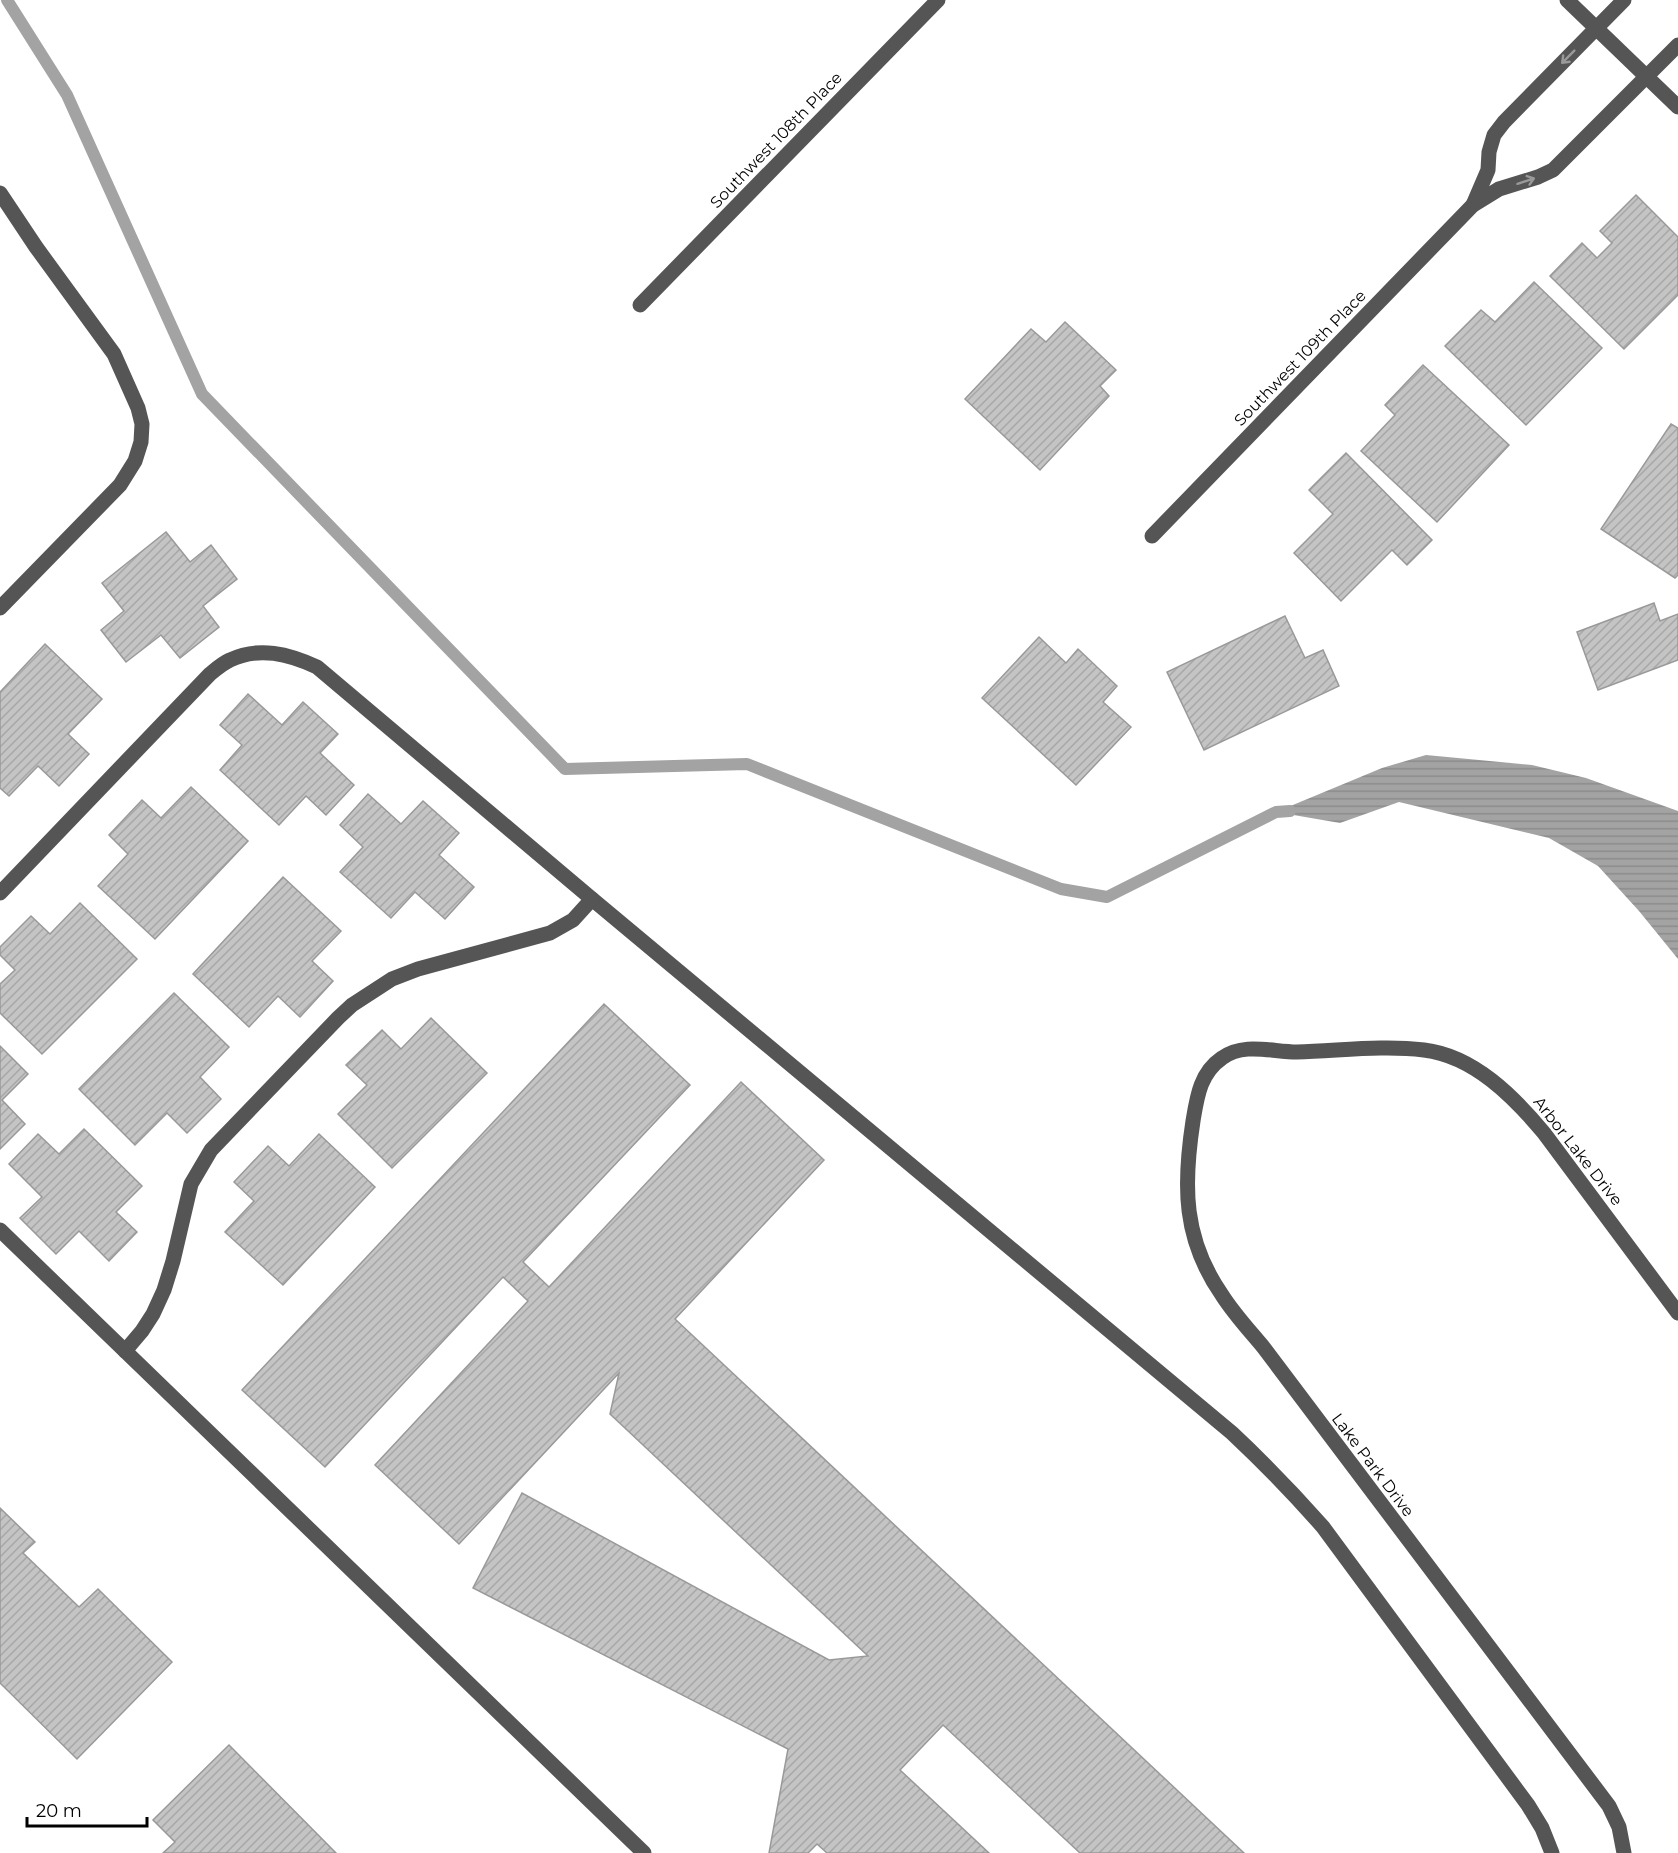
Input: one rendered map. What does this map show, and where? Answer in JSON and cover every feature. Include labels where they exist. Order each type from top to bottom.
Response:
[{"type":"street","name":"Southwest 108th Place","points":[[640,305],[938,0]]},
{"type":"street","points":[[1567,0],[1678,107]]},
{"type":"street","name":"Southwest 109th Place","points":[[1473,205],[1488,170],[1494,135],[1504,122],[1624,0]]},
{"type":"street","name":"Southwest 109th Place","points":[[1152,536],[1473,205],[1499,189],[1553,170],[1678,45]]},
{"type":"street","points":[[0,193],[36,247],[114,354],[138,408],[142,424],[141,441],[135,461],[120,485],[0,608]]},
{"type":"street","points":[[0,893],[210,674],[228,660],[245,654],[280,653],[299,658],[317,667],[1232,1433],[1262,1461],[1330,1537],[1528,1805],[1542,1828],[1552,1853]]},
{"type":"street","points":[[125,1351],[153,1314],[164,1290],[191,1184],[211,1150],[338,1018],[352,1005],[392,979],[418,969],[550,933],[573,920],[592,899]]},
{"type":"street","name":"Arbor Lake Drive","points":[[1209,1069],[1222,1057],[1236,1050],[1255,1048],[1294,1052],[1425,1050],[1474,1068],[1522,1106],[1678,1312]]},
{"type":"street","name":"Lake Park Drive","points":[[1209,1069],[1200,1084],[1186,1176],[1192,1235],[1205,1267],[1222,1295],[1609,1806],[1619,1827],[1624,1853]]},
{"type":"street","points":[[0,1230],[644,1853]]},
{"type":"shaded area","points":[[1426,755],[1532,765],[1586,778],[1678,811],[1678,959],[1598,866],[1549,838],[1399,802],[1340,823],[1276,812],[1382,768]]},
{"type":"building","points":[[1636,195],[1678,237],[1678,295],[1624,349],[1550,276],[1582,243],[1597,258],[1612,243],[1600,231]]},
{"type":"building","points":[[1534,282],[1602,348],[1526,425],[1445,346],[1481,310],[1495,322]]},
{"type":"building","points":[[1065,322],[1116,370],[1100,386],[1109,396],[1040,470],[965,399],[1031,329],[1046,342]]},
{"type":"building","points":[[1423,365],[1509,445],[1437,522],[1361,451],[1395,415],[1385,405]]},
{"type":"building","points":[[1671,424],[1678,428],[1678,575],[1675,578],[1601,529]]},
{"type":"building","points":[[1346,453],[1432,540],[1407,565],[1392,550],[1341,601],[1294,553],[1333,514],[1309,490]]},
{"type":"building","points":[[166,532],[190,562],[211,545],[237,579],[203,606],[219,627],[180,658],[161,635],[126,662],[101,630],[124,611],[102,583]]},
{"type":"building","points":[[1654,603],[1660,621],[1678,614],[1678,660],[1598,690],[1577,632]]},
{"type":"building","points":[[1285,616],[1305,658],[1323,650],[1339,686],[1204,750],[1167,672]]},
{"type":"building","points":[[1039,637],[1066,663],[1078,649],[1117,686],[1103,702],[1131,727],[1076,785],[982,698]]},
{"type":"building","points":[[45,644],[102,699],[68,734],[89,754],[59,786],[38,766],[9,796],[0,788],[0,692]]},
{"type":"building","points":[[248,694],[282,725],[303,702],[338,734],[320,753],[354,785],[326,815],[306,796],[279,825],[220,770],[242,745],[220,725]]},
{"type":"building","points":[[191,787],[248,841],[155,939],[98,886],[128,854],[109,835],[142,800],[161,818]]},
{"type":"building","points":[[368,794],[401,824],[423,801],[459,833],[439,855],[474,887],[445,919],[415,892],[391,918],[340,872],[363,847],[340,825]]},
{"type":"building","points":[[283,877],[341,931],[312,961],[333,981],[300,1017],[278,996],[249,1027],[193,974]]},
{"type":"building","points":[[80,903],[137,959],[42,1054],[0,1013],[0,984],[15,970],[0,955],[0,947],[31,916],[50,934]]},
{"type":"building","points":[[174,993],[229,1047],[200,1077],[221,1099],[187,1133],[167,1113],[135,1145],[79,1089]]},
{"type":"building","points":[[604,1004],[690,1085],[523,1262],[549,1287],[741,1082],[824,1160],[675,1319],[1244,1853],[1080,1853],[943,1725],[900,1770],[989,1853],[827,1853],[817,1844],[808,1853],[769,1853],[788,1749],[473,1588],[522,1493],[829,1660],[868,1656],[610,1414],[619,1373],[459,1544],[375,1465],[528,1301],[503,1277],[325,1467],[242,1390]]},
{"type":"building","points":[[431,1018],[487,1073],[392,1168],[338,1114],[367,1085],[346,1065],[382,1030],[401,1049]]},
{"type":"building","points":[[0,1046],[28,1074],[2,1100],[25,1124],[0,1149]]},
{"type":"building","points":[[84,1129],[142,1186],[116,1212],[137,1232],[109,1261],[79,1231],[56,1254],[20,1218],[42,1197],[9,1164],[38,1134],[59,1154]]},
{"type":"building","points":[[319,1134],[375,1187],[283,1285],[225,1232],[254,1201],[234,1182],[268,1146],[289,1166]]},
{"type":"building","points":[[0,1508],[35,1542],[23,1553],[79,1607],[98,1589],[172,1662],[77,1759],[0,1683]]},
{"type":"building","points":[[229,1745],[336,1853],[163,1853],[175,1842],[153,1820]]},
{"type":"waterway","points":[[7,0],[67,95],[202,394],[565,769],[747,764],[1061,889],[1107,897],[1276,812],[1290,811]]}]
